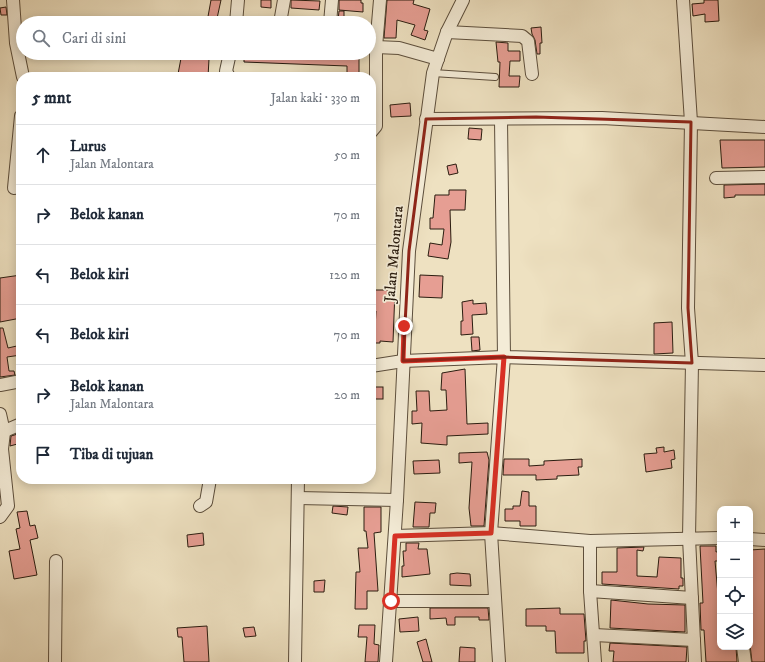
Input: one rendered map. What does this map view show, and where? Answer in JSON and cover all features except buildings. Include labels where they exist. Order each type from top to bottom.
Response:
[{"type":"street","points":[[13,0],[16,43]]},
{"type":"street","points":[[237,16],[238,0]]},
{"type":"street","points":[[281,16],[284,0]]},
{"type":"street","points":[[331,16],[332,0]]},
{"type":"street","points":[[376,21],[380,0]]},
{"type":"street","name":"Jalan Malontara","points":[[386,662],[395,536],[409,252],[433,72],[447,32],[463,0]]},
{"type":"street","points":[[683,0],[691,122],[688,308],[692,363],[689,538],[695,662]]},
{"type":"street","points":[[447,32],[522,36],[528,41],[532,74]]},
{"type":"street","points":[[376,47],[399,48],[438,59]]},
{"type":"street","points":[[20,60],[22,72]]},
{"type":"street","points":[[226,72],[228,60]]},
{"type":"street","points":[[375,60],[375,72]]},
{"type":"street","points":[[426,119],[501,120],[551,118],[691,122],[765,127]]},
{"type":"street","points":[[499,662],[491,533],[504,357],[501,120]]},
{"type":"street","points":[[14,188],[16,167]]},
{"type":"street","points":[[716,178],[765,177]]},
{"type":"street","points":[[376,365],[403,361],[504,357],[765,365]]},
{"type":"street","points":[[0,385],[16,382]]},
{"type":"street","points":[[0,414],[8,506],[0,517]]},
{"type":"street","points":[[2,433],[16,426]]},
{"type":"street","points":[[200,506],[206,502],[209,484]]},
{"type":"street","points":[[294,662],[298,484]]},
{"type":"street","points":[[298,498],[397,500]]},
{"type":"street","points":[[395,536],[491,533],[590,541],[717,538]]},
{"type":"street","points":[[753,539],[765,540]]},
{"type":"street","points":[[590,541],[590,592],[595,662]]},
{"type":"street","points":[[55,662],[56,561]]},
{"type":"street","points":[[590,592],[692,598]]},
{"type":"street","points":[[391,601],[495,601]]},
{"type":"street","points":[[594,635],[694,640]]},
{"type":"street","points":[[743,650],[745,662]]},
{"type":"lane","points":[[433,72],[495,77]]},
{"type":"highlighted area","points":[[536,117],[691,122],[688,308],[692,363],[504,357],[403,361],[409,251],[426,119]]},
{"type":"route","points":[[391,601],[395,536],[491,533],[504,357],[403,361],[404,326]]}]
